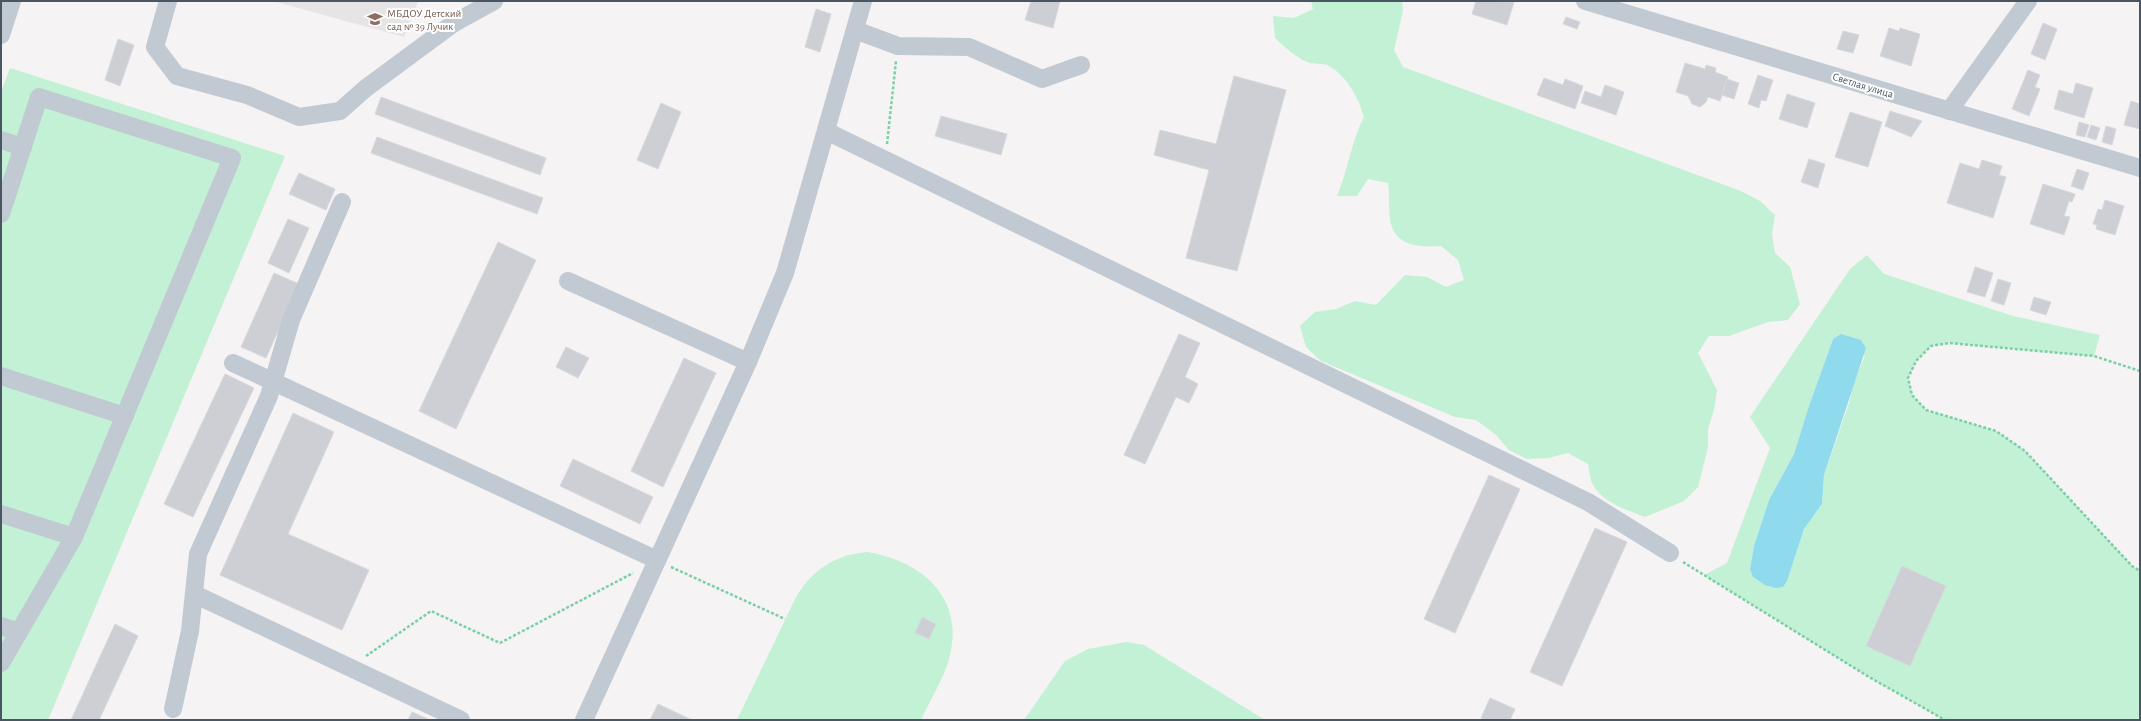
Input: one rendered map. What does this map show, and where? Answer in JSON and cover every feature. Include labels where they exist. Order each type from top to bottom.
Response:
[{"type":"street","points":[[168,1],[155,47],[177,76],[247,95],[299,117],[340,111],[366,88],[454,23],[494,1]]},
{"type":"street","points":[[584,720],[748,362],[785,273],[863,1]]},
{"type":"street","name":"Светлая улица","points":[[1585,1],[2140,168]]},
{"type":"street","points":[[1949,111],[2028,1]]},
{"type":"street","points":[[1,35],[9,2]]},
{"type":"street","points":[[855,30],[898,46],[969,47],[1042,79],[1081,66]]},
{"type":"street","points":[[1,214],[40,97],[232,158],[74,537],[1,663]]},
{"type":"street","points":[[826,131],[1588,502],[1670,553]]},
{"type":"street","points":[[1,140],[23,147]]},
{"type":"street","points":[[173,709],[190,631],[198,554],[269,396],[291,320],[342,202]]},
{"type":"street","points":[[568,281],[748,362]]},
{"type":"street","points":[[233,363],[657,560]]},
{"type":"street","points":[[1,376],[125,416]]},
{"type":"street","points":[[1,514],[74,537]]},
{"type":"street","points":[[194,594],[461,720]]},
{"type":"street","points":[[1,626],[19,632]]},
{"type":"path","points":[[885,160],[898,46]]},
{"type":"path","points":[[2140,371],[2094,356],[1949,343],[1931,346],[1916,361],[1908,378],[1912,395],[1926,410],[1996,431],[2025,451],[2132,566],[2140,571]]},
{"type":"path","points":[[1670,553],[1856,669],[1945,720]]},
{"type":"path","points":[[351,668],[430,611],[500,643],[657,560],[785,619]]},
{"type":"shaded area","name":"МБДОУ Детский сад № 39 Лучик","points":[[273,1],[418,1],[404,37]]},
{"type":"green space","points":[[1311,1],[1402,1],[1403,11],[1394,50],[1403,67],[1741,191],[1760,201],[1775,215],[1772,234],[1775,253],[1790,267],[1800,304],[1788,320],[1768,322],[1729,336],[1709,336],[1698,353],[1717,390],[1714,410],[1708,429],[1708,447],[1698,487],[1684,501],[1645,517],[1630,511],[1608,500],[1596,490],[1592,483],[1588,464],[1568,453],[1548,458],[1527,459],[1509,450],[1495,434],[1476,420],[1455,417],[1321,361],[1306,347],[1300,326],[1315,312],[1336,309],[1355,301],[1376,305],[1405,275],[1427,277],[1446,287],[1464,280],[1458,260],[1441,246],[1419,246],[1405,242],[1394,232],[1390,220],[1388,183],[1368,179],[1357,196],[1337,196],[1356,136],[1364,117],[1359,103],[1348,83],[1331,67],[1327,65],[1310,63],[1300,58],[1275,38],[1273,16],[1294,18],[1313,9]]},
{"type":"green space","points":[[10,68],[285,156],[48,720],[1,720],[1,92]]},
{"type":"green space","points":[[1867,255],[1884,274],[2013,316],[2100,335],[2094,356],[1949,343],[1931,346],[1916,361],[1908,378],[1912,395],[1926,410],[1996,431],[2025,451],[2132,566],[2140,571],[2140,718],[2131,720],[1945,720],[1869,677],[1704,575],[1727,563],[1770,448],[1750,417],[1850,269]],"holes":[[[1833,339],[1865,356],[1854,381],[1849,403],[1824,475],[1822,504],[1804,529],[1787,581],[1750,569],[1754,546],[1769,500],[1794,454],[1809,406]]]},
{"type":"green space","points":[[867,552],[886,556],[919,572],[932,583],[943,596],[950,612],[953,630],[949,659],[921,720],[737,720],[796,597],[803,587],[817,571],[835,560],[845,556]]},
{"type":"green space","points":[[1126,642],[1144,645],[1265,720],[1024,720],[1065,661],[1088,649]]},
{"type":"water","points":[[1841,334],[1861,340],[1866,348],[1824,475],[1822,504],[1804,529],[1787,581],[1783,587],[1776,588],[1765,585],[1753,577],[1750,569],[1754,546],[1769,500],[1794,454],[1809,406],[1833,339]]},
{"type":"building","points":[[1031,1],[1060,1],[1053,28],[1025,20]]},
{"type":"building","points":[[1476,1],[1514,2],[1507,25],[1472,14]]},
{"type":"building","points":[[816,9],[831,14],[820,52],[805,47]]},
{"type":"building","points":[[1566,17],[1580,22],[1577,29],[1563,24]]},
{"type":"building","points":[[2043,23],[2057,29],[2045,60],[2031,54]]},
{"type":"building","points":[[1889,28],[1899,31],[1900,28],[1920,34],[1911,66],[1880,56]]},
{"type":"building","points":[[1843,31],[1859,35],[1853,53],[1837,49]]},
{"type":"building","points":[[118,39],[134,45],[120,86],[105,80]]},
{"type":"building","points":[[1685,63],[1705,69],[1706,65],[1716,68],[1715,72],[1728,77],[1720,101],[1708,97],[1706,102],[1700,107],[1692,104],[1688,96],[1676,92]]},
{"type":"building","points":[[2028,70],[2040,75],[2035,87],[2040,89],[2029,116],[2012,109]]},
{"type":"building","points":[[1758,75],[1773,80],[1766,101],[1761,100],[1759,108],[1748,104]]},
{"type":"building","points":[[1234,76],[1286,90],[1237,271],[1186,258],[1209,170],[1154,155],[1160,130],[1216,144]]},
{"type":"building","points":[[1544,78],[1563,85],[1565,79],[1583,86],[1575,109],[1537,95]]},
{"type":"building","points":[[1727,79],[1739,83],[1734,99],[1722,95]]},
{"type":"building","points":[[2076,83],[2093,88],[2084,118],[2054,109],[2059,90],[2073,94]]},
{"type":"building","points":[[1605,85],[1624,92],[1616,115],[1581,103],[1585,91],[1601,97]]},
{"type":"building","points":[[1787,94],[1815,103],[1807,128],[1779,119]]},
{"type":"building","points":[[381,97],[546,158],[540,175],[375,114]]},
{"type":"building","points":[[2131,101],[2140,104],[2140,129],[2124,125]]},
{"type":"building","points":[[661,103],[681,112],[658,169],[637,160]]},
{"type":"building","points":[[1890,111],[1922,121],[1911,137],[1885,126]]},
{"type":"building","points":[[1850,112],[1882,122],[1868,167],[1835,157]]},
{"type":"building","points":[[941,116],[1007,134],[1001,155],[935,136]]},
{"type":"building","points":[[2079,122],[2089,125],[2085,137],[2076,135]]},
{"type":"building","points":[[2091,125],[2100,128],[2096,140],[2087,137]]},
{"type":"building","points":[[2106,126],[2116,129],[2112,145],[2102,142]]},
{"type":"building","points":[[377,137],[543,198],[537,214],[371,153]]},
{"type":"building","points":[[1809,159],[1825,164],[1818,188],[1801,182]]},
{"type":"building","points":[[1982,160],[2002,166],[1999,175],[2006,177],[1993,218],[1947,203],[1960,163],[1979,169]]},
{"type":"building","points":[[2077,169],[2089,173],[2083,190],[2071,186]]},
{"type":"building","points":[[299,173],[335,189],[326,210],[289,194]]},
{"type":"building","points":[[2043,184],[2075,194],[2072,202],[2069,201],[2064,216],[2070,217],[2064,235],[2030,224]]},
{"type":"building","points":[[2105,200],[2124,206],[2115,235],[2096,229],[2097,225],[2093,224],[2098,209],[2102,210]]},
{"type":"building","points":[[288,219],[309,228],[289,273],[268,263]]},
{"type":"building","points":[[498,242],[536,260],[456,429],[419,411]]},
{"type":"building","points":[[1975,267],[1993,273],[1985,297],[1967,292]]},
{"type":"building","points":[[274,273],[299,284],[266,358],[241,347]]},
{"type":"building","points":[[1998,279],[2011,283],[2004,305],[1991,301]]},
{"type":"building","points":[[2034,297],[2051,302],[2046,315],[2030,310]]},
{"type":"building","points":[[1179,334],[1200,343],[1185,377],[1198,384],[1189,403],[1176,397],[1145,464],[1124,455]]},
{"type":"building","points":[[566,347],[589,358],[578,378],[556,367]]},
{"type":"building","points":[[684,358],[716,373],[663,487],[631,471]]},
{"type":"building","points":[[225,374],[254,388],[193,517],[164,504]]},
{"type":"building","points":[[293,413],[334,432],[288,534],[369,570],[342,630],[220,575]]},
{"type":"building","points":[[573,459],[653,497],[640,524],[560,486]]},
{"type":"building","points":[[1489,475],[1520,489],[1455,633],[1424,619]]},
{"type":"building","points":[[1595,528],[1627,542],[1562,686],[1530,672]]},
{"type":"building","points":[[1902,566],[1946,586],[1910,666],[1866,646]]},
{"type":"building","points":[[922,617],[936,624],[929,639],[915,633]]},
{"type":"building","points":[[115,624],[138,636],[99,720],[71,720]]},
{"type":"building","points":[[1490,698],[1515,709],[1510,720],[1485,720],[1481,718]]},
{"type":"building","points":[[658,704],[692,720],[650,720]]},
{"type":"building","points":[[412,712],[430,720],[408,720]]},
{"type":"place","name":"МБДОУ Детский сад № 39 Лучик","points":[[375,19]]}]
